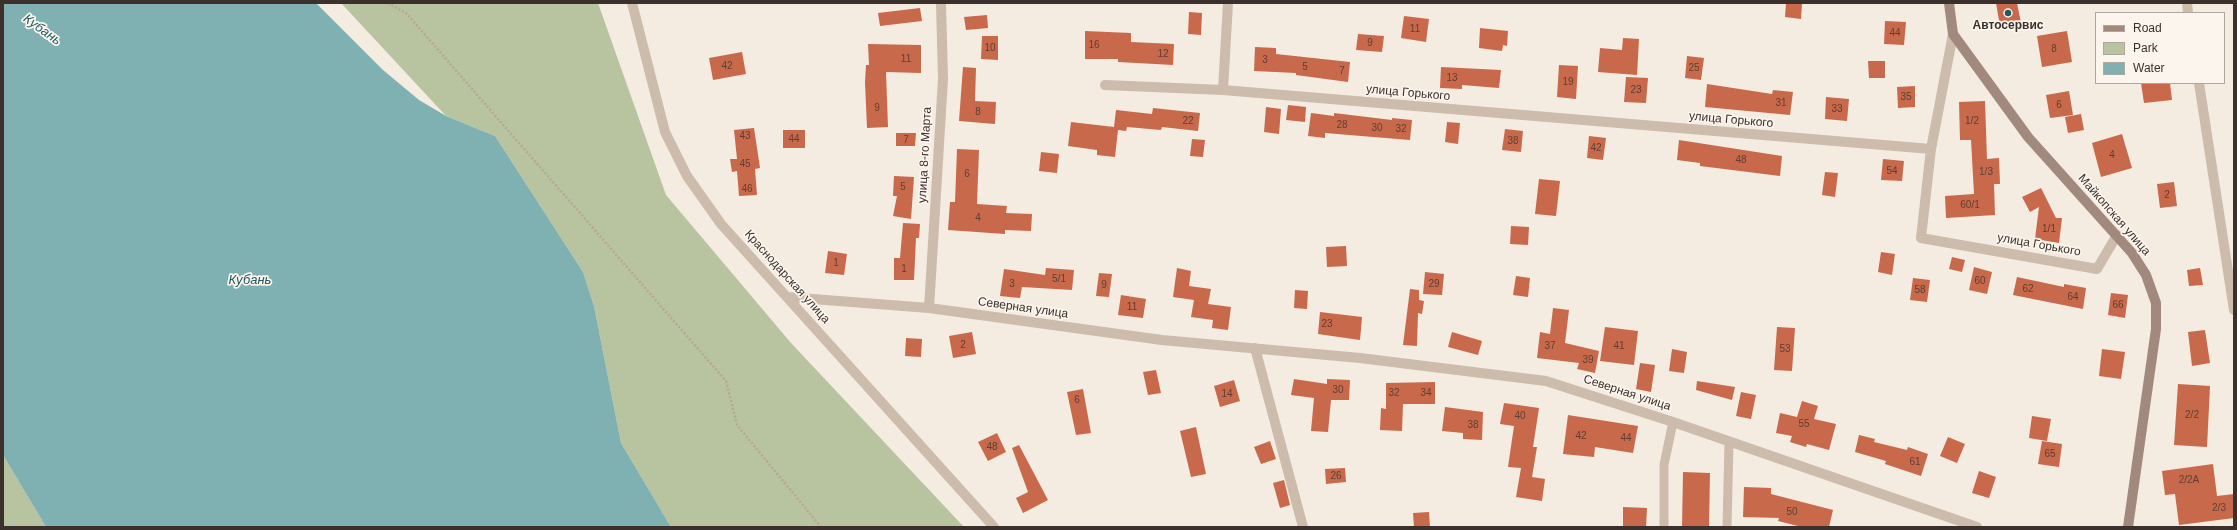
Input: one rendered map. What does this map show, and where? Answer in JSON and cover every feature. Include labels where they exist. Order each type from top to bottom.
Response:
[{"type":"street","name":"Краснодарская улица","points":[[632,3],[665,132],[687,176],[721,224],[994,527]]},
{"type":"street","name":"улица 8-го Марта","points":[[929,308],[943,79],[941,3]]},
{"type":"street","points":[[1223,90],[1228,3]]},
{"type":"street","name":"Майкопская улица","points":[[1949,3],[1953,34],[2028,136],[2132,253],[2146,275],[2156,303],[2156,329],[2128,527]]},
{"type":"street","points":[[1931,149],[1953,34]]},
{"type":"street","points":[[2199,84],[2234,310]]},
{"type":"street","name":"улица Горького","points":[[1105,86],[1223,90],[1931,149],[1921,238],[2097,269],[2117,235]]},
{"type":"street","name":"Северная улица","points":[[787,297],[929,308],[1162,340],[1360,358],[1546,381],[1674,422],[1977,527]]},
{"type":"street","points":[[1255,348],[1303,527]]},
{"type":"lane","points":[[1664,527],[1664,465],[1674,422]]},
{"type":"lane","points":[[1727,527],[1729,442]]},
{"type":"path","points":[[388,3],[406,13],[726,381],[737,425],[820,527]]},
{"type":"green space","points":[[341,3],[598,3],[666,195],[791,343],[964,527],[671,527],[621,443],[594,306],[583,272],[495,136],[446,116]]},
{"type":"green space","points":[[3,455],[46,527],[3,527]]},
{"type":"water","name":"Кубань","points":[[3,3],[316,3],[383,70],[419,100],[446,116],[495,136],[583,272],[594,306],[621,443],[671,527],[46,527],[3,455]]},
{"type":"building","points":[[1786,3],[1802,3],[1801,19],[1785,17]]},
{"type":"building","name":"Автосервис","points":[[1996,3],[2017,3],[2021,23],[2000,26]]},
{"type":"building","points":[[920,8],[922,21],[880,26],[878,13]]},
{"type":"building","points":[[1189,12],[1202,13],[1201,35],[1188,34]]},
{"type":"building","points":[[987,15],[988,28],[966,30],[964,17]]},
{"type":"building","points":[[1404,16],[1429,19],[1426,42],[1401,38]]},
{"type":"building","points":[[1885,21],[1906,22],[1904,45],[1884,44]]},
{"type":"building","points":[[1480,28],[1508,31],[1507,46],[1503,45],[1502,51],[1479,48]]},
{"type":"building","points":[[1085,31],[1131,33],[1131,42],[1174,44],[1173,65],[1118,62],[1118,59],[1085,59]]},
{"type":"building","points":[[2067,31],[2072,62],[2042,67],[2037,36]]},
{"type":"building","points":[[1358,34],[1384,36],[1382,52],[1356,50]]},
{"type":"building","points":[[982,36],[998,36],[998,60],[981,59]]},
{"type":"building","points":[[1623,38],[1639,39],[1637,75],[1598,72],[1600,48],[1622,50]]},
{"type":"building","points":[[868,44],[921,45],[921,73],[886,72],[888,127],[867,128],[865,82],[866,65],[869,65]]},
{"type":"building","points":[[1255,47],[1276,48],[1276,54],[1350,62],[1348,82],[1296,75],[1296,73],[1254,71]]},
{"type":"building","points":[[742,52],[746,74],[713,80],[709,58]]},
{"type":"building","points":[[1687,56],[1704,58],[1701,80],[1685,78]]},
{"type":"building","points":[[1868,61],[1885,61],[1885,78],[1869,78]]},
{"type":"building","points":[[1559,65],[1578,66],[1576,99],[1557,97]]},
{"type":"building","points":[[963,67],[976,68],[975,101],[996,102],[995,124],[959,121]]},
{"type":"building","points":[[1441,67],[1501,70],[1499,88],[1462,85],[1462,89],[1440,88]]},
{"type":"building","points":[[1626,77],[1648,78],[1646,103],[1624,102]]},
{"type":"building","points":[[1707,84],[1772,94],[1773,90],[1793,92],[1790,115],[1705,107]]},
{"type":"building","points":[[2141,84],[2170,84],[2172,100],[2144,103]]},
{"type":"building","points":[[1915,86],[1915,107],[1898,108],[1897,87]]},
{"type":"building","points":[[2069,91],[2073,115],[2050,118],[2046,95]]},
{"type":"building","points":[[1826,97],[1849,99],[1847,121],[1825,119]]},
{"type":"building","points":[[1985,101],[1987,159],[1999,158],[2000,184],[1994,184],[1995,215],[1946,218],[1945,196],[1974,194],[1971,140],[1960,140],[1959,102]]},
{"type":"building","points":[[1288,105],[1306,107],[1305,122],[1286,120]]},
{"type":"building","points":[[1266,107],[1281,109],[1279,134],[1264,132]]},
{"type":"building","points":[[1153,108],[1200,113],[1198,131],[1162,127],[1161,130],[1127,127],[1126,131],[1118,130],[1115,157],[1097,155],[1097,150],[1068,146],[1071,122],[1114,127],[1116,110],[1152,114]]},
{"type":"building","points":[[1311,113],[1334,116],[1334,113],[1392,120],[1392,118],[1412,120],[1410,140],[1325,133],[1325,138],[1308,136]]},
{"type":"building","points":[[2081,114],[2084,130],[2068,133],[2065,117]]},
{"type":"building","points":[[1447,122],[1460,123],[1458,144],[1445,142]]},
{"type":"building","points":[[754,128],[760,168],[755,169],[757,195],[739,196],[737,171],[732,172],[730,159],[737,159],[734,130]]},
{"type":"building","points":[[1505,129],[1523,131],[1521,152],[1502,150]]},
{"type":"building","points":[[783,130],[805,130],[805,148],[783,148]]},
{"type":"building","points":[[896,133],[916,133],[915,146],[896,146]]},
{"type":"building","points":[[2122,134],[2132,168],[2101,177],[2092,143]]},
{"type":"building","points":[[1589,136],[1606,138],[1603,160],[1587,158]]},
{"type":"building","points":[[1192,139],[1205,140],[1203,157],[1190,156]]},
{"type":"building","points":[[1679,140],[1782,156],[1780,176],[1700,166],[1700,163],[1677,160]]},
{"type":"building","points":[[957,149],[979,150],[977,204],[1007,206],[1006,213],[1032,214],[1031,231],[1005,230],[1005,234],[948,230],[950,202],[955,202]]},
{"type":"building","points":[[1041,152],[1059,154],[1057,173],[1039,171]]},
{"type":"building","points":[[1883,159],[1904,161],[1902,181],[1881,180]]},
{"type":"building","points":[[1825,172],[1838,173],[1835,197],[1822,195]]},
{"type":"building","points":[[894,176],[914,177],[911,219],[893,216],[897,196],[893,196]]},
{"type":"building","points":[[1539,179],[1560,181],[1556,216],[1535,214]]},
{"type":"building","points":[[2174,182],[2177,206],[2160,208],[2157,184]]},
{"type":"building","points":[[2041,188],[2056,218],[2062,218],[2059,243],[2035,239],[2039,207],[2030,212],[2022,197]]},
{"type":"building","points":[[903,223],[920,224],[919,238],[916,238],[914,280],[894,280],[894,258],[900,258]]},
{"type":"building","points":[[1511,226],[1529,227],[1528,245],[1510,244]]},
{"type":"building","points":[[1346,246],[1347,266],[1327,267],[1326,247]]},
{"type":"building","points":[[828,251],[847,254],[844,275],[825,273]]},
{"type":"building","points":[[1881,252],[1895,254],[1892,275],[1878,272]]},
{"type":"building","points":[[1952,257],[1965,260],[1962,272],[1949,269]]},
{"type":"building","points":[[1974,267],[1992,272],[1987,294],[1969,290]]},
{"type":"building","points":[[1046,268],[1074,270],[1072,290],[1022,287],[1020,298],[1000,296],[1004,269],[1045,275]]},
{"type":"building","points":[[1177,268],[1191,271],[1189,286],[1211,289],[1208,304],[1231,307],[1228,330],[1212,328],[1213,320],[1191,317],[1194,300],[1173,297]]},
{"type":"building","points":[[2200,268],[2203,285],[2189,286],[2187,270]]},
{"type":"building","points":[[1425,272],[1444,274],[1442,295],[1423,294]]},
{"type":"building","points":[[1099,273],[1112,274],[1109,297],[1096,296]]},
{"type":"building","points":[[1516,276],[1530,278],[1528,297],[1513,295]]},
{"type":"building","points":[[2017,277],[2064,287],[2064,284],[2086,288],[2083,309],[2013,295]]},
{"type":"building","points":[[1913,278],[1930,280],[1927,302],[1910,300]]},
{"type":"building","points":[[1410,289],[1419,290],[1419,300],[1424,301],[1422,314],[1418,313],[1417,346],[1403,345]]},
{"type":"building","points":[[1295,290],[1308,291],[1307,309],[1294,308]]},
{"type":"building","points":[[2111,293],[2128,295],[2125,318],[2108,315]]},
{"type":"building","points":[[1121,295],[1146,299],[1143,318],[1118,315]]},
{"type":"building","points":[[1553,308],[1569,310],[1565,343],[1599,351],[1595,373],[1577,369],[1579,363],[1537,358],[1540,332],[1550,334]]},
{"type":"building","points":[[1320,312],[1362,317],[1360,340],[1318,334]]},
{"type":"building","points":[[1605,327],[1638,331],[1634,365],[1600,361]]},
{"type":"building","points":[[1777,327],[1795,328],[1792,371],[1774,370]]},
{"type":"building","points":[[2205,330],[2210,363],[2192,366],[2188,332]]},
{"type":"building","points":[[972,332],[976,354],[953,358],[949,336]]},
{"type":"building","points":[[1452,332],[1482,341],[1478,355],[1448,347]]},
{"type":"building","points":[[906,338],[922,339],[921,357],[905,356]]},
{"type":"building","points":[[1672,349],[1687,352],[1684,373],[1669,371]]},
{"type":"building","points":[[2102,349],[2125,352],[2121,379],[2099,376]]},
{"type":"building","points":[[1640,363],[1655,365],[1651,392],[1636,389]]},
{"type":"building","points":[[1156,370],[1161,393],[1148,395],[1143,372]]},
{"type":"building","points":[[1294,379],[1327,384],[1327,379],[1350,380],[1349,400],[1331,400],[1328,432],[1311,431],[1314,398],[1291,395]]},
{"type":"building","points":[[1234,380],[1240,401],[1220,407],[1214,386]]},
{"type":"building","points":[[1697,381],[1735,387],[1732,400],[1696,390]]},
{"type":"building","points":[[1435,382],[1435,404],[1403,404],[1402,431],[1380,430],[1381,408],[1386,409],[1386,383]]},
{"type":"building","points":[[2178,384],[2210,386],[2207,447],[2174,445]]},
{"type":"building","points":[[1083,389],[1091,433],[1076,435],[1067,392]]},
{"type":"building","points":[[1741,392],[1756,395],[1751,419],[1736,416]]},
{"type":"building","points":[[1802,401],[1818,406],[1814,419],[1836,424],[1829,450],[1807,444],[1806,447],[1790,442],[1792,436],[1776,433],[1780,413],[1797,417]]},
{"type":"building","points":[[1504,403],[1539,408],[1533,447],[1537,447],[1532,477],[1545,479],[1542,501],[1516,497],[1521,468],[1508,467],[1514,426],[1500,424]]},
{"type":"building","points":[[1445,407],[1483,412],[1482,440],[1463,439],[1463,433],[1442,431]]},
{"type":"building","points":[[1568,415],[1638,426],[1633,453],[1595,447],[1594,457],[1563,454]]},
{"type":"building","points":[[2032,416],[2051,419],[2047,441],[2029,438]]},
{"type":"building","points":[[1196,427],[1206,474],[1191,477],[1180,431]]},
{"type":"building","points":[[997,433],[1006,452],[988,461],[978,442]]},
{"type":"building","points":[[1859,435],[1875,439],[1874,442],[1907,450],[1908,447],[1928,454],[1921,476],[1885,464],[1886,461],[1855,452]]},
{"type":"building","points":[[1948,437],[1965,444],[1957,463],[1940,456]]},
{"type":"building","points":[[1270,441],[1276,459],[1261,464],[1254,447]]},
{"type":"building","points":[[2042,441],[2062,444],[2059,467],[2038,464]]},
{"type":"building","points":[[1019,445],[1048,500],[1023,513],[1016,498],[1028,492],[1012,448]]},
{"type":"building","points":[[2213,464],[2217,496],[2234,494],[2234,518],[2179,525],[2175,494],[2165,495],[2162,471]]},
{"type":"building","points":[[1345,468],[1346,482],[1326,484],[1325,469]]},
{"type":"building","points":[[1979,471],[1996,477],[1989,498],[1972,493]]},
{"type":"building","points":[[1683,472],[1710,473],[1709,527],[1682,527]]},
{"type":"building","points":[[1284,480],[1290,505],[1280,508],[1273,483]]},
{"type":"building","points":[[1744,487],[1771,488],[1771,494],[1833,510],[1829,527],[1802,527],[1778,521],[1779,518],[1743,517]]},
{"type":"building","points":[[1623,507],[1647,508],[1646,527],[1623,527]]},
{"type":"building","points":[[1429,512],[1430,527],[1414,527],[1413,513]]},
{"type":"place","name":"Автосервис","points":[[2008,13]]}]
